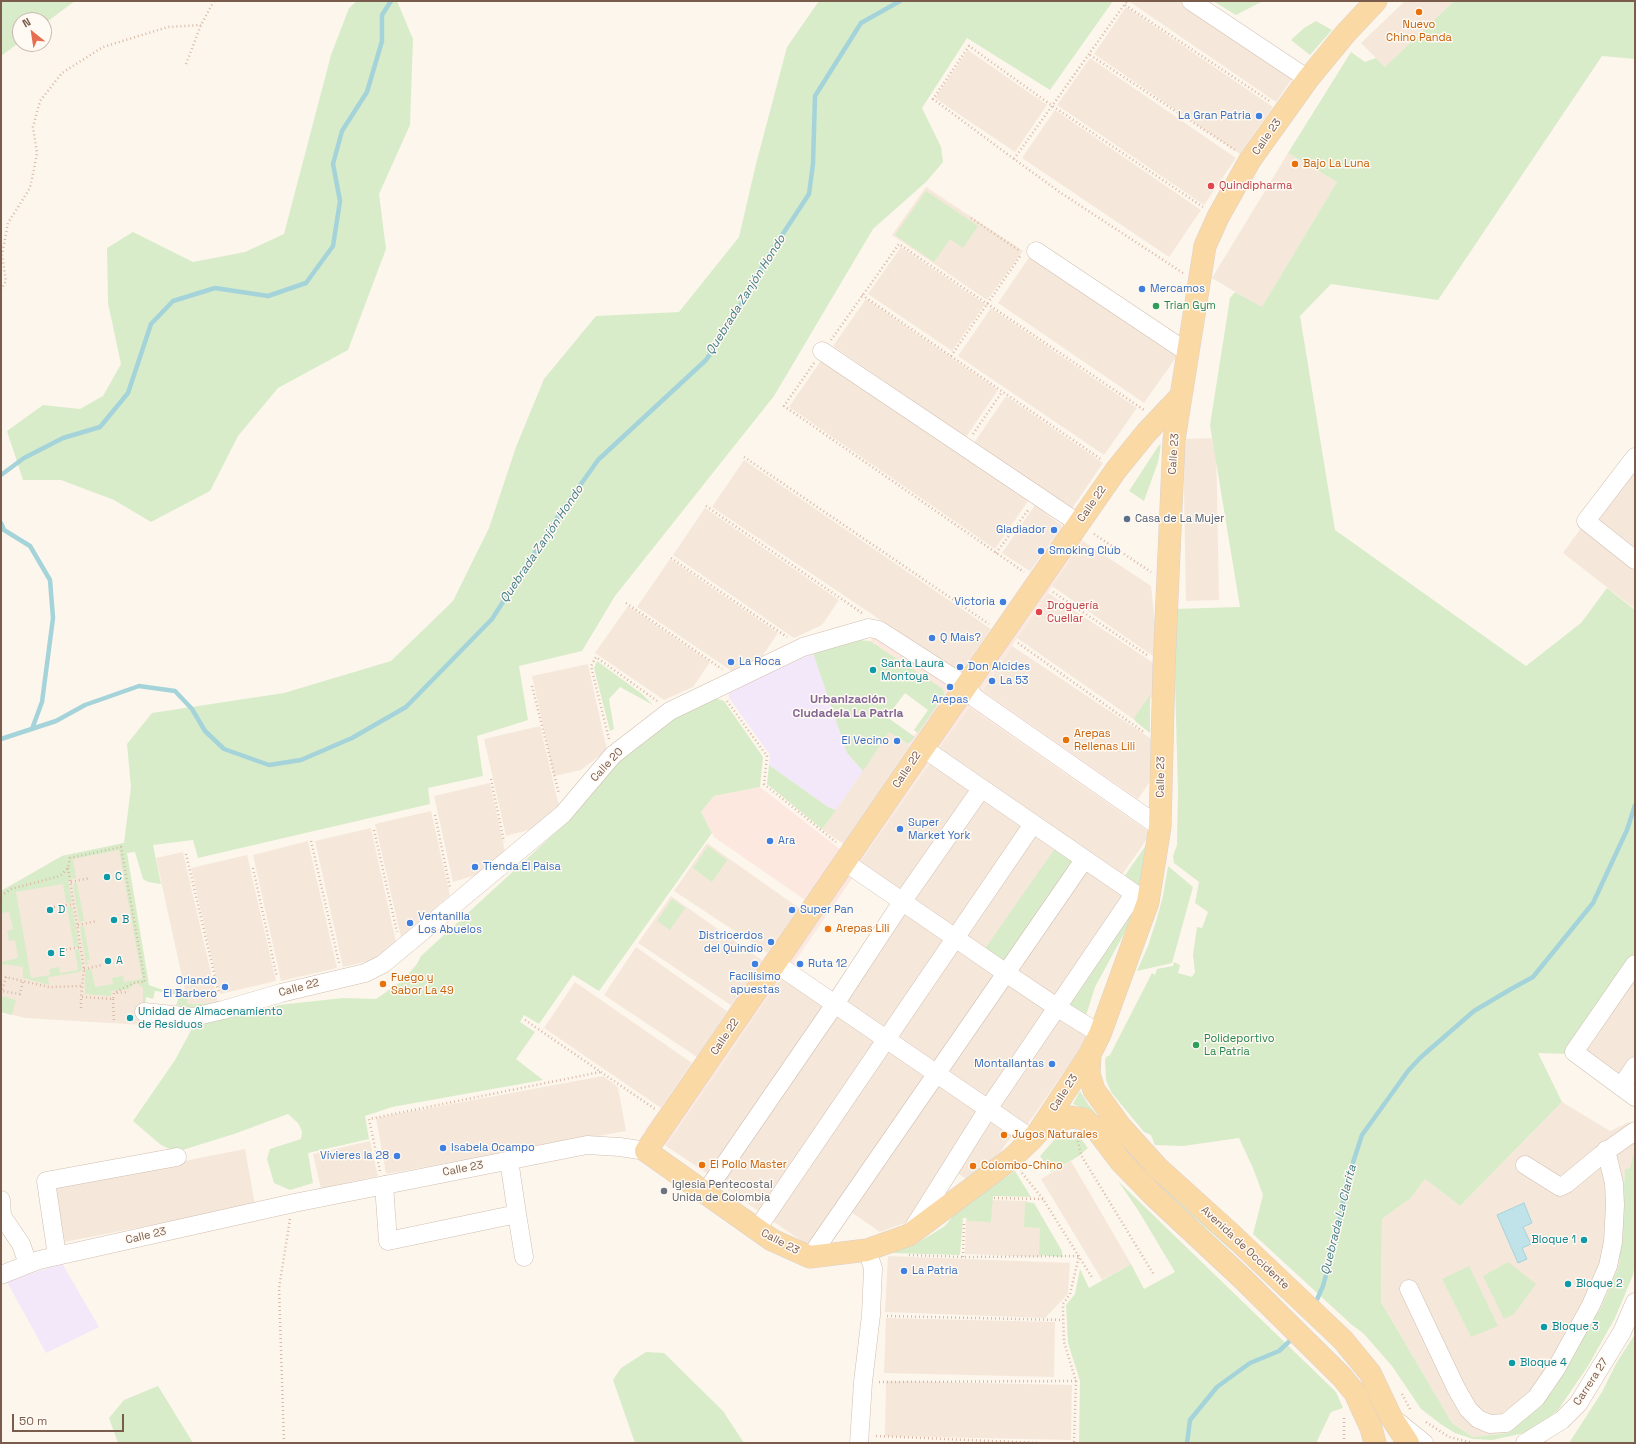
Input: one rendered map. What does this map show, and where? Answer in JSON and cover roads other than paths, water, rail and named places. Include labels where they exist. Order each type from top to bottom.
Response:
[{"type":"main road","name":"Calle 23","points":[[646,1151],[772,1240],[810,1257],[909,1245],[1011,1160],[1036,1135],[1090,1054],[1100,1034],[1141,898],[1160,827],[1164,667],[1174,440],[1205,246],[1218,217],[1250,160],[1308,79],[1345,34],[1376,1]]},
{"type":"main road","name":"Calle 22","points":[[646,1151],[1078,523],[1116,470],[1180,397]]},
{"type":"main road","points":[[1153,426],[1154,432],[1167,433],[1174,440]]},
{"type":"main road","name":"Avenida de Occidente","points":[[1090,1054],[1089,1074],[1094,1090],[1120,1126],[1157,1167],[1343,1340],[1370,1373],[1391,1417],[1408,1443]]},
{"type":"main road","points":[[1036,1135],[1062,1119],[1072,1117],[1084,1119],[1096,1130],[1121,1162],[1137,1179],[1243,1279],[1349,1384],[1355,1393],[1371,1428],[1375,1443]]},
{"type":"street","points":[[1191,1],[1308,79]]},
{"type":"street","points":[[1036,251],[1187,352]]},
{"type":"street","points":[[822,351],[964,448],[1078,523]]},
{"type":"street","points":[[1634,557],[1586,521],[1635,457]]},
{"type":"street","name":"Calle 20","points":[[383,964],[563,814],[613,754],[670,710],[718,687],[803,647],[869,628],[879,630],[966,686]]},
{"type":"street","points":[[966,686],[975,698],[1160,827]]},
{"type":"street","points":[[909,1245],[988,1109],[1058,1008],[1141,898],[923,748]]},
{"type":"street","points":[[705,1193],[835,1004],[902,902],[981,789]]},
{"type":"street","points":[[757,1230],[1033,824]]},
{"type":"street","points":[[848,858],[902,902],[1058,1008],[1100,1034]]},
{"type":"street","points":[[810,1257],[1084,860]]},
{"type":"street","points":[[775,963],[988,1109],[1036,1135]]},
{"type":"street","name":"Calle 22","points":[[144,1012],[193,1017],[342,977],[364,973],[383,964]]},
{"type":"street","points":[[1635,964],[1574,1052],[1628,1092],[1635,1066]]},
{"type":"street","points":[[1525,1165],[1560,1187],[1573,1179],[1606,1150],[1635,1131]]},
{"type":"street","name":"Calle 23","points":[[1,1275],[39,1260],[294,1203],[587,1145],[620,1146],[646,1151]]},
{"type":"street","points":[[1409,1289],[1456,1388],[1468,1409],[1478,1419],[1490,1424],[1506,1422],[1536,1398],[1556,1369],[1591,1305],[1608,1266],[1613,1242],[1615,1205],[1614,1183],[1606,1150]]},
{"type":"street","points":[[57,1256],[46,1181],[177,1157]]},
{"type":"street","points":[[509,1160],[524,1257]]},
{"type":"street","points":[[384,1185],[388,1241],[517,1214]]},
{"type":"street","points":[[1,1200],[2,1216],[21,1244],[28,1264]]},
{"type":"street","points":[[859,1439],[863,1382],[871,1315],[873,1268],[867,1250]]},
{"type":"street","name":"Carrera 27","points":[[1526,1443],[1562,1420],[1578,1404],[1622,1332],[1635,1302]]},
{"type":"street","points":[[1391,1417],[1424,1443]]},
{"type":"water","points":[[1524,1203],[1532,1223],[1523,1227],[1531,1244],[1522,1248],[1527,1259],[1518,1263],[1497,1215]]},
{"type":"waterway","points":[[1,475],[24,458],[63,438],[100,427],[128,393],[151,324],[173,301],[215,288],[268,296],[306,283],[333,246],[340,201],[333,164],[342,131],[367,92],[382,41],[382,15],[391,1]]},
{"type":"waterway","name":"Quebrada Zanjón Hondo","points":[[1,739],[56,721],[85,705],[139,686],[175,691],[192,709],[205,731],[224,749],[269,765],[301,760],[352,738],[406,707],[492,619],[557,518],[598,460],[706,360],[722,337],[769,255],[809,194],[813,164],[815,96],[861,23],[900,1]]},
{"type":"waterway","points":[[1,523],[4,530],[30,546],[50,580],[53,618],[42,702],[32,729]]},
{"type":"waterway","name":"Quebrada La Clarita","points":[[1315,1304],[1323,1286],[1336,1239],[1347,1181],[1362,1135],[1408,1071],[1421,1057],[1474,1011],[1533,977],[1593,903],[1627,830],[1635,805]]},
{"type":"waterway","name":"Quebrada La Clarita","points":[[1187,1443],[1190,1420],[1217,1387],[1250,1363],[1279,1351],[1294,1337]]},
{"type":"place","name":"Nuevo Chino Panda","points":[[1419,12]]},
{"type":"place","name":"La Gran Patria","points":[[1259,116]]},
{"type":"place","name":"Bajo La Luna","points":[[1295,164]]},
{"type":"place","name":"Quindipharma","points":[[1211,186]]},
{"type":"place","name":"Mercamos","points":[[1142,289]]},
{"type":"place","name":"Trian Gym","points":[[1156,306]]},
{"type":"place","name":"Casa de La Mujer","points":[[1127,519]]},
{"type":"place","name":"Gladiador","points":[[1054,530]]},
{"type":"place","name":"Smoking Club","points":[[1041,551]]},
{"type":"place","name":"Victoria","points":[[1003,602]]},
{"type":"place","name":"Droguería Cuellar","points":[[1039,612]]},
{"type":"place","name":"Q Mais?","points":[[932,638]]},
{"type":"place","name":"La Roca","points":[[731,662]]},
{"type":"place","name":"Don Alcides","points":[[960,667]]},
{"type":"place","name":"Santa Laura Montoya","points":[[873,670]]},
{"type":"place","name":"La 53","points":[[992,681]]},
{"type":"place","name":"Arepas","points":[[950,687]]},
{"type":"place","name":"Arepas Rellenas Lili","points":[[1066,740]]},
{"type":"place","name":"El Vecino","points":[[897,741]]},
{"type":"place","name":"Super Market York","points":[[900,829]]},
{"type":"place","name":"Ara","points":[[770,841]]},
{"type":"place","name":"Tienda El Paisa","points":[[475,867]]},
{"type":"place","name":"C","points":[[107,877]]},
{"type":"place","name":"D","points":[[50,910]]},
{"type":"place","name":"Super Pan","points":[[792,910]]},
{"type":"place","name":"B","points":[[114,920]]},
{"type":"place","name":"Ventanilla Los Abuelos","points":[[410,923]]},
{"type":"place","name":"Arepas Lili","points":[[828,929]]},
{"type":"place","name":"Districerdos del Quindío","points":[[771,942]]},
{"type":"place","name":"E","points":[[51,953]]},
{"type":"place","name":"A","points":[[108,961]]},
{"type":"place","name":"Facilísimo apuestas","points":[[755,964]]},
{"type":"place","name":"Ruta 12","points":[[800,964]]},
{"type":"place","name":"Fuego y Sabor La 49","points":[[383,984]]},
{"type":"place","name":"Orlando El Barbero","points":[[225,987]]},
{"type":"place","name":"Unidad de Almacenamiento de Residuos","points":[[130,1018]]},
{"type":"place","name":"Polideportivo La Patria","points":[[1196,1045]]},
{"type":"place","name":"Montallantas","points":[[1052,1064]]},
{"type":"place","name":"Jugos Naturales","points":[[1004,1135]]},
{"type":"place","name":"Isabela Ocampo","points":[[443,1148]]},
{"type":"place","name":"Vívieres la 28","points":[[397,1156]]},
{"type":"place","name":"El Pollo Master","points":[[702,1165]]},
{"type":"place","name":"Colombo-Chino","points":[[973,1166]]},
{"type":"place","name":"Iglesia Pentecostal Unida de Colombia","points":[[664,1191]]},
{"type":"place","name":"Bloque 1","points":[[1584,1240]]},
{"type":"place","name":"La Patria","points":[[904,1271]]},
{"type":"place","name":"Bloque 2","points":[[1568,1284]]},
{"type":"place","name":"Bloque 3","points":[[1544,1327]]},
{"type":"place","name":"Bloque 4","points":[[1512,1363]]},
{"type":"district","name":"Urbanización Ciudadela La Patria","points":[[848,707]]}]
